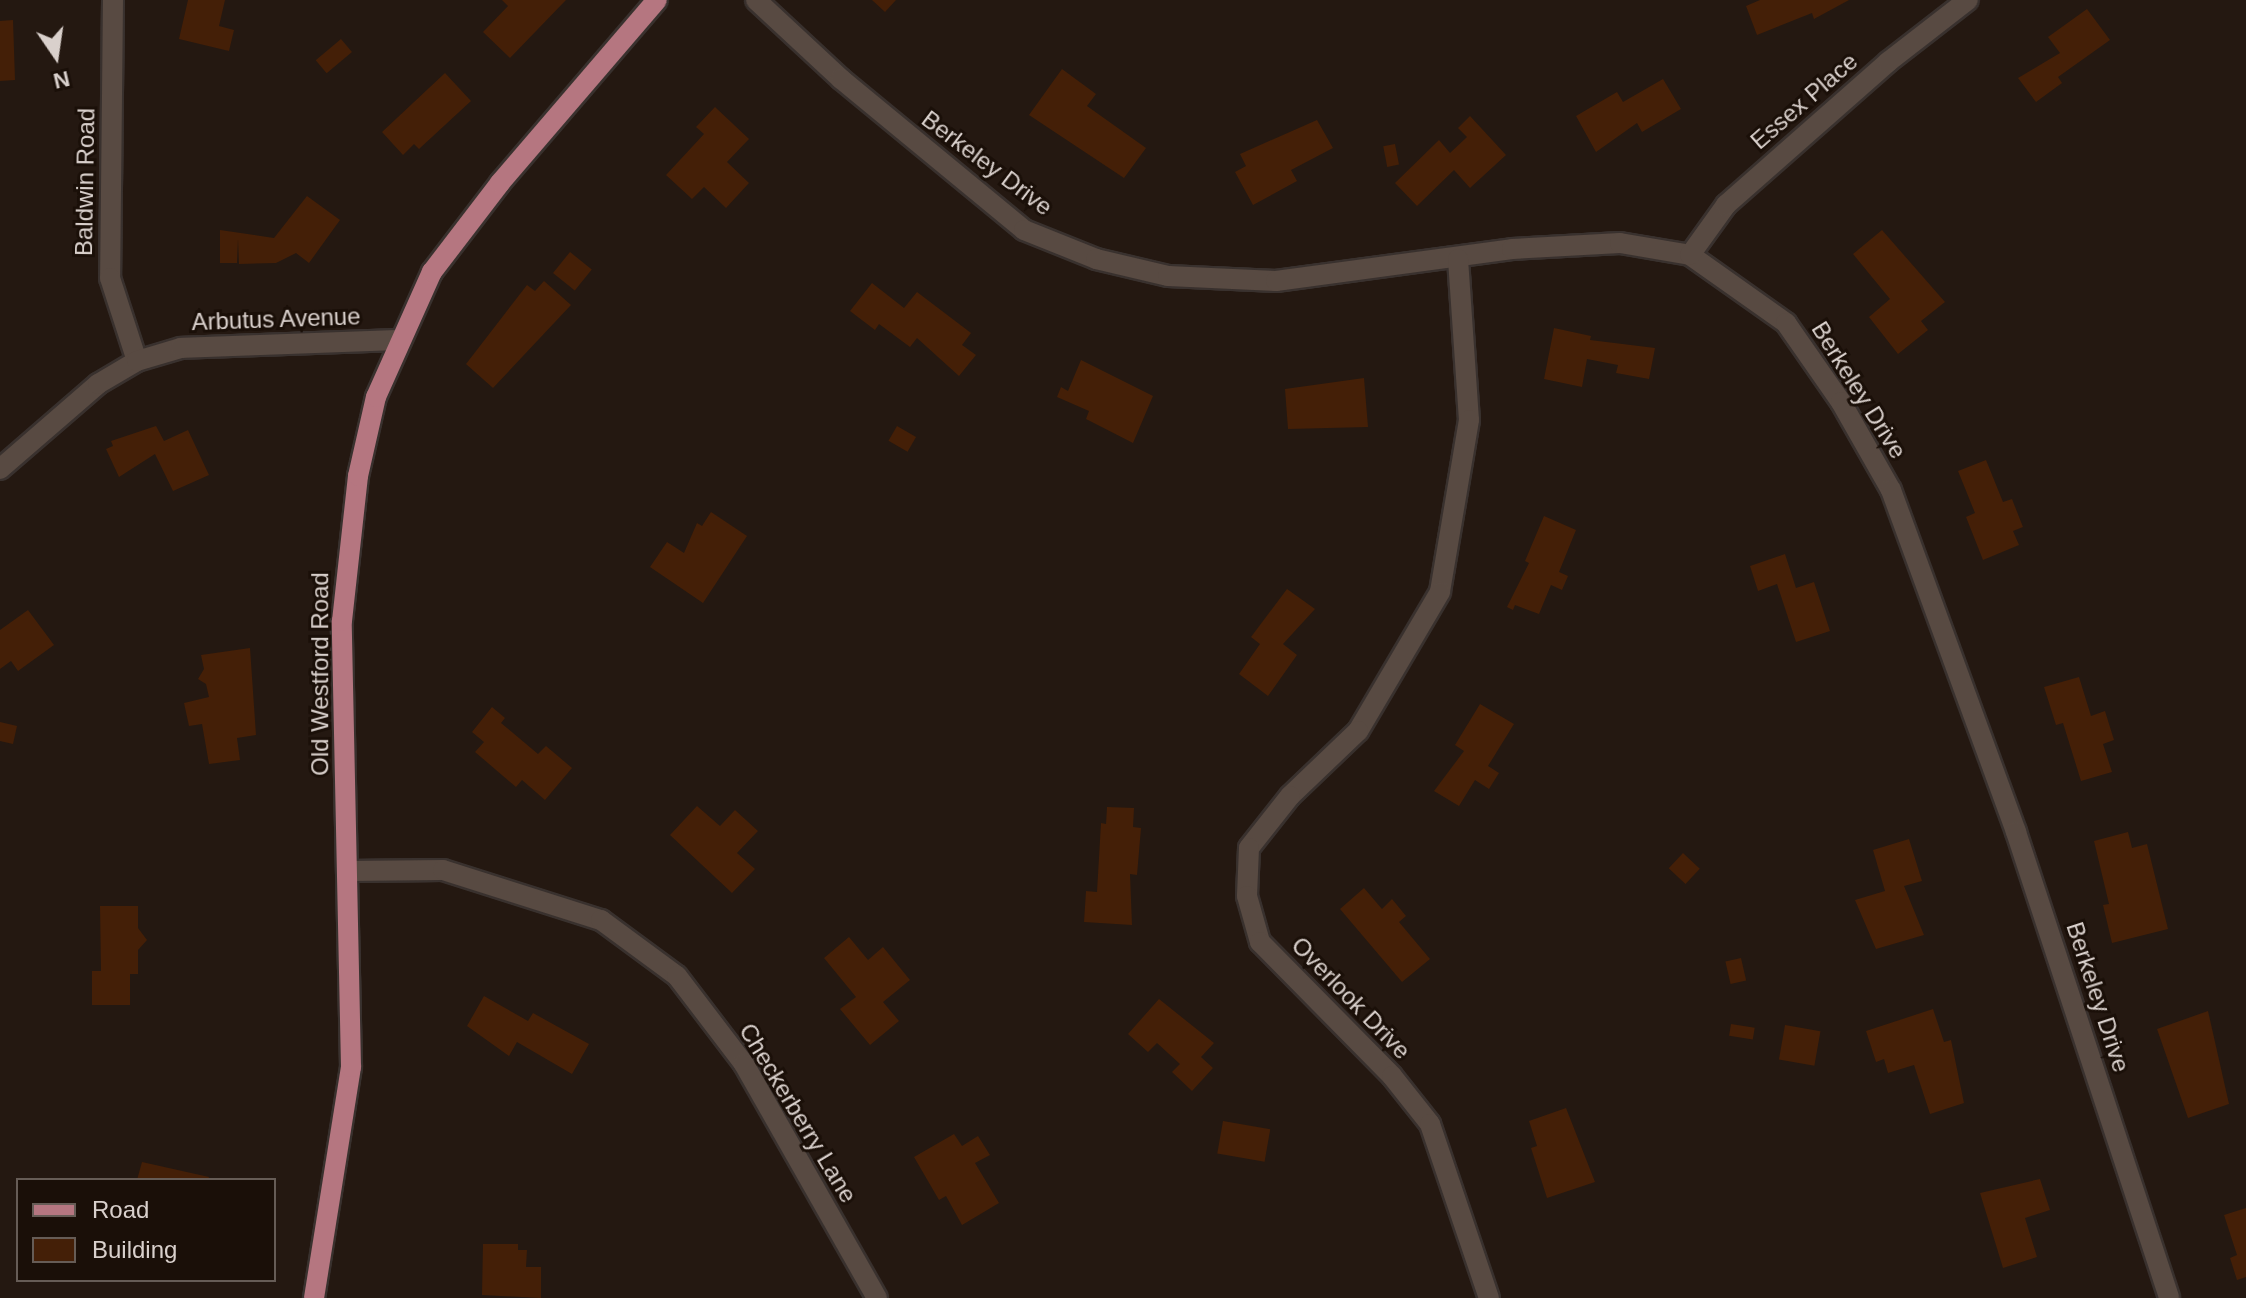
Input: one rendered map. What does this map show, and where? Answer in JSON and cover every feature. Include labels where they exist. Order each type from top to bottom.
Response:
[{"type":"main road","name":"Old Westford Road","points":[[314,1298],[351,1067],[341,690],[347,556],[376,397],[432,272],[500,183],[657,0]]},
{"type":"street","name":"Baldwin Road","points":[[113,0],[110,278],[137,361]]},
{"type":"street","name":"Berkeley Drive","points":[[756,0],[877,109],[1024,230],[1096,259],[1168,276],[1276,281],[1458,259],[1512,249],[1620,243],[1690,255],[1786,323],[1841,402],[1891,490],[2016,832],[2169,1298]]},
{"type":"street","name":"Essex Place","points":[[1690,255],[1726,205],[1888,62],[1968,0]]},
{"type":"street","name":"Overlook Drive","points":[[1458,259],[1469,420],[1440,592],[1358,731],[1290,796],[1249,848],[1247,896],[1260,942],[1392,1076],[1430,1124],[1489,1298]]},
{"type":"street","name":"Arbutus Avenue","points":[[0,469],[98,384],[137,361],[195,347],[401,340]]},
{"type":"street","name":"Checkerberry Lane","points":[[348,871],[443,870],[601,920],[677,976],[744,1064],[877,1298]]},
{"type":"building","points":[[188,0],[225,0],[219,26],[234,30],[229,51],[179,39]]},
{"type":"building","points":[[502,0],[566,0],[510,58],[483,32],[508,6]]},
{"type":"building","points":[[872,0],[896,0],[885,12]]},
{"type":"building","points":[[1760,0],[1849,0],[1814,19],[1812,13],[1757,35],[1746,6]]},
{"type":"building","points":[[2087,9],[2110,40],[2058,77],[2062,83],[2036,102],[2018,78],[2060,53],[2048,37]]},
{"type":"building","points":[[13,20],[15,80],[0,81],[0,21]]},
{"type":"building","points":[[341,39],[352,52],[327,73],[316,60]]},
{"type":"building","points":[[1062,69],[1096,94],[1087,106],[1146,148],[1124,178],[1029,115]]},
{"type":"building","points":[[445,73],[471,101],[419,149],[414,144],[403,155],[382,132]]},
{"type":"building","points":[[1663,79],[1681,109],[1642,132],[1637,123],[1596,152],[1576,116],[1617,92],[1623,102]]},
{"type":"building","points":[[715,107],[749,139],[727,162],[749,183],[726,208],[704,187],[692,199],[666,175],[704,134],[696,127]]},
{"type":"building","points":[[1470,116],[1506,155],[1470,188],[1454,170],[1417,206],[1395,183],[1439,140],[1450,153],[1467,137],[1458,128]]},
{"type":"building","points":[[1317,120],[1333,148],[1291,170],[1297,181],[1253,205],[1235,172],[1246,166],[1240,154]]},
{"type":"building","points":[[1395,144],[1399,165],[1387,167],[1383,146]]},
{"type":"building","points":[[307,196],[340,220],[309,263],[296,253],[276,263],[239,264],[238,239],[237,263],[220,263],[220,230],[274,238]]},
{"type":"building","points":[[1882,230],[1945,302],[1921,321],[1928,330],[1898,354],[1869,317],[1890,299],[1853,254]]},
{"type":"building","points":[[570,252],[592,270],[575,291],[553,273]]},
{"type":"building","points":[[544,281],[571,305],[493,388],[466,364],[527,285],[535,291]]},
{"type":"building","points":[[872,283],[904,308],[917,292],[971,333],[962,345],[976,355],[959,376],[917,338],[910,347],[879,324],[875,330],[850,311]]},
{"type":"building","points":[[1554,328],[1591,336],[1590,340],[1655,348],[1649,379],[1616,373],[1618,365],[1587,359],[1582,387],[1544,379]]},
{"type":"building","points":[[1081,360],[1153,396],[1133,443],[1086,419],[1089,411],[1057,397],[1061,387],[1068,391]]},
{"type":"building","points":[[1364,378],[1368,427],[1288,429],[1285,389]]},
{"type":"building","points":[[156,426],[164,441],[188,430],[209,475],[173,491],[155,454],[119,477],[106,449],[113,446],[111,441]]},
{"type":"building","points":[[897,426],[916,437],[908,452],[888,441]]},
{"type":"building","points":[[1986,460],[2003,502],[2012,499],[2023,527],[2013,531],[2019,545],[1983,560],[1966,517],[1975,513],[1958,471]]},
{"type":"building","points":[[711,512],[747,536],[703,603],[650,567],[667,542],[684,553],[697,523],[702,526]]},
{"type":"building","points":[[1544,516],[1576,530],[1559,572],[1568,576],[1562,590],[1551,585],[1539,614],[1515,605],[1513,610],[1507,607],[1529,563],[1525,561]]},
{"type":"building","points":[[1785,554],[1796,588],[1814,582],[1830,631],[1796,642],[1777,584],[1758,591],[1750,566]]},
{"type":"building","points":[[1287,589],[1315,609],[1283,644],[1297,655],[1268,696],[1239,674],[1260,644],[1251,637]]},
{"type":"building","points":[[28,610],[54,645],[18,671],[11,661],[0,669],[0,630]]},
{"type":"building","points":[[250,648],[256,735],[237,738],[240,760],[209,764],[202,724],[189,726],[184,703],[209,697],[206,684],[198,679],[204,669],[201,655]]},
{"type":"building","points":[[2079,677],[2091,716],[2105,711],[2114,740],[2103,744],[2112,772],[2081,781],[2063,723],[2056,725],[2044,687]]},
{"type":"building","points":[[1480,704],[1514,724],[1488,766],[1499,773],[1489,789],[1475,780],[1459,806],[1434,791],[1464,751],[1455,745]]},
{"type":"building","points":[[492,707],[505,718],[501,723],[538,754],[546,746],[572,768],[545,800],[522,780],[516,787],[475,752],[484,742],[472,732]]},
{"type":"building","points":[[0,722],[17,726],[13,744],[0,741]]},
{"type":"building","points":[[697,806],[720,826],[735,810],[758,831],[737,853],[755,869],[732,893],[670,835]]},
{"type":"building","points":[[1107,807],[1134,808],[1133,827],[1141,828],[1137,875],[1130,874],[1132,925],[1084,922],[1086,891],[1097,892],[1101,823],[1106,824]]},
{"type":"building","points":[[2128,832],[2132,848],[2147,844],[2168,929],[2112,943],[2103,905],[2109,904],[2094,841]]},
{"type":"building","points":[[1909,839],[1922,881],[1904,886],[1924,935],[1876,949],[1855,900],[1885,891],[1873,850]]},
{"type":"building","points":[[1683,853],[1700,869],[1685,884],[1669,868]]},
{"type":"building","points":[[1364,888],[1382,909],[1392,899],[1406,916],[1399,922],[1430,959],[1402,982],[1340,909]]},
{"type":"building","points":[[100,906],[138,906],[138,928],[147,940],[138,950],[138,974],[130,974],[130,1005],[92,1005],[92,971],[101,971]]},
{"type":"building","points":[[849,937],[868,960],[883,947],[910,980],[883,1002],[899,1021],[870,1045],[840,1009],[856,997],[824,958]]},
{"type":"building","points":[[1741,958],[1746,980],[1731,984],[1725,962]]},
{"type":"building","points":[[484,996],[528,1021],[533,1013],[589,1044],[572,1074],[517,1042],[509,1056],[467,1026]]},
{"type":"building","points":[[1159,999],[1214,1043],[1201,1057],[1213,1068],[1192,1091],[1172,1072],[1180,1064],[1157,1043],[1148,1052],[1128,1034]]},
{"type":"building","points":[[1933,1009],[1944,1042],[1951,1040],[1964,1103],[1930,1114],[1914,1065],[1888,1073],[1884,1059],[1876,1062],[1866,1031]]},
{"type":"building","points":[[2208,1011],[2229,1104],[2188,1118],[2157,1029]]},
{"type":"building","points":[[1731,1024],[1755,1028],[1753,1040],[1729,1036]]},
{"type":"building","points":[[1785,1025],[1820,1031],[1814,1066],[1779,1059]]},
{"type":"building","points":[[1566,1108],[1595,1182],[1547,1198],[1531,1148],[1537,1146],[1529,1121]]},
{"type":"building","points":[[1223,1121],[1270,1129],[1265,1162],[1217,1153]]},
{"type":"building","points":[[954,1134],[962,1146],[978,1136],[990,1155],[975,1163],[999,1203],[962,1225],[946,1196],[939,1200],[914,1157]]},
{"type":"building","points":[[142,1162],[209,1177],[209,1178],[138,1178]]},
{"type":"building","points":[[2040,1179],[2050,1210],[2025,1218],[2037,1257],[2003,1268],[1980,1193]]},
{"type":"building","points":[[2246,1208],[2246,1277],[2237,1280],[2230,1258],[2237,1255],[2224,1215]]},
{"type":"building","points":[[483,1244],[518,1244],[518,1250],[527,1250],[526,1267],[541,1267],[541,1298],[482,1295]]}]
